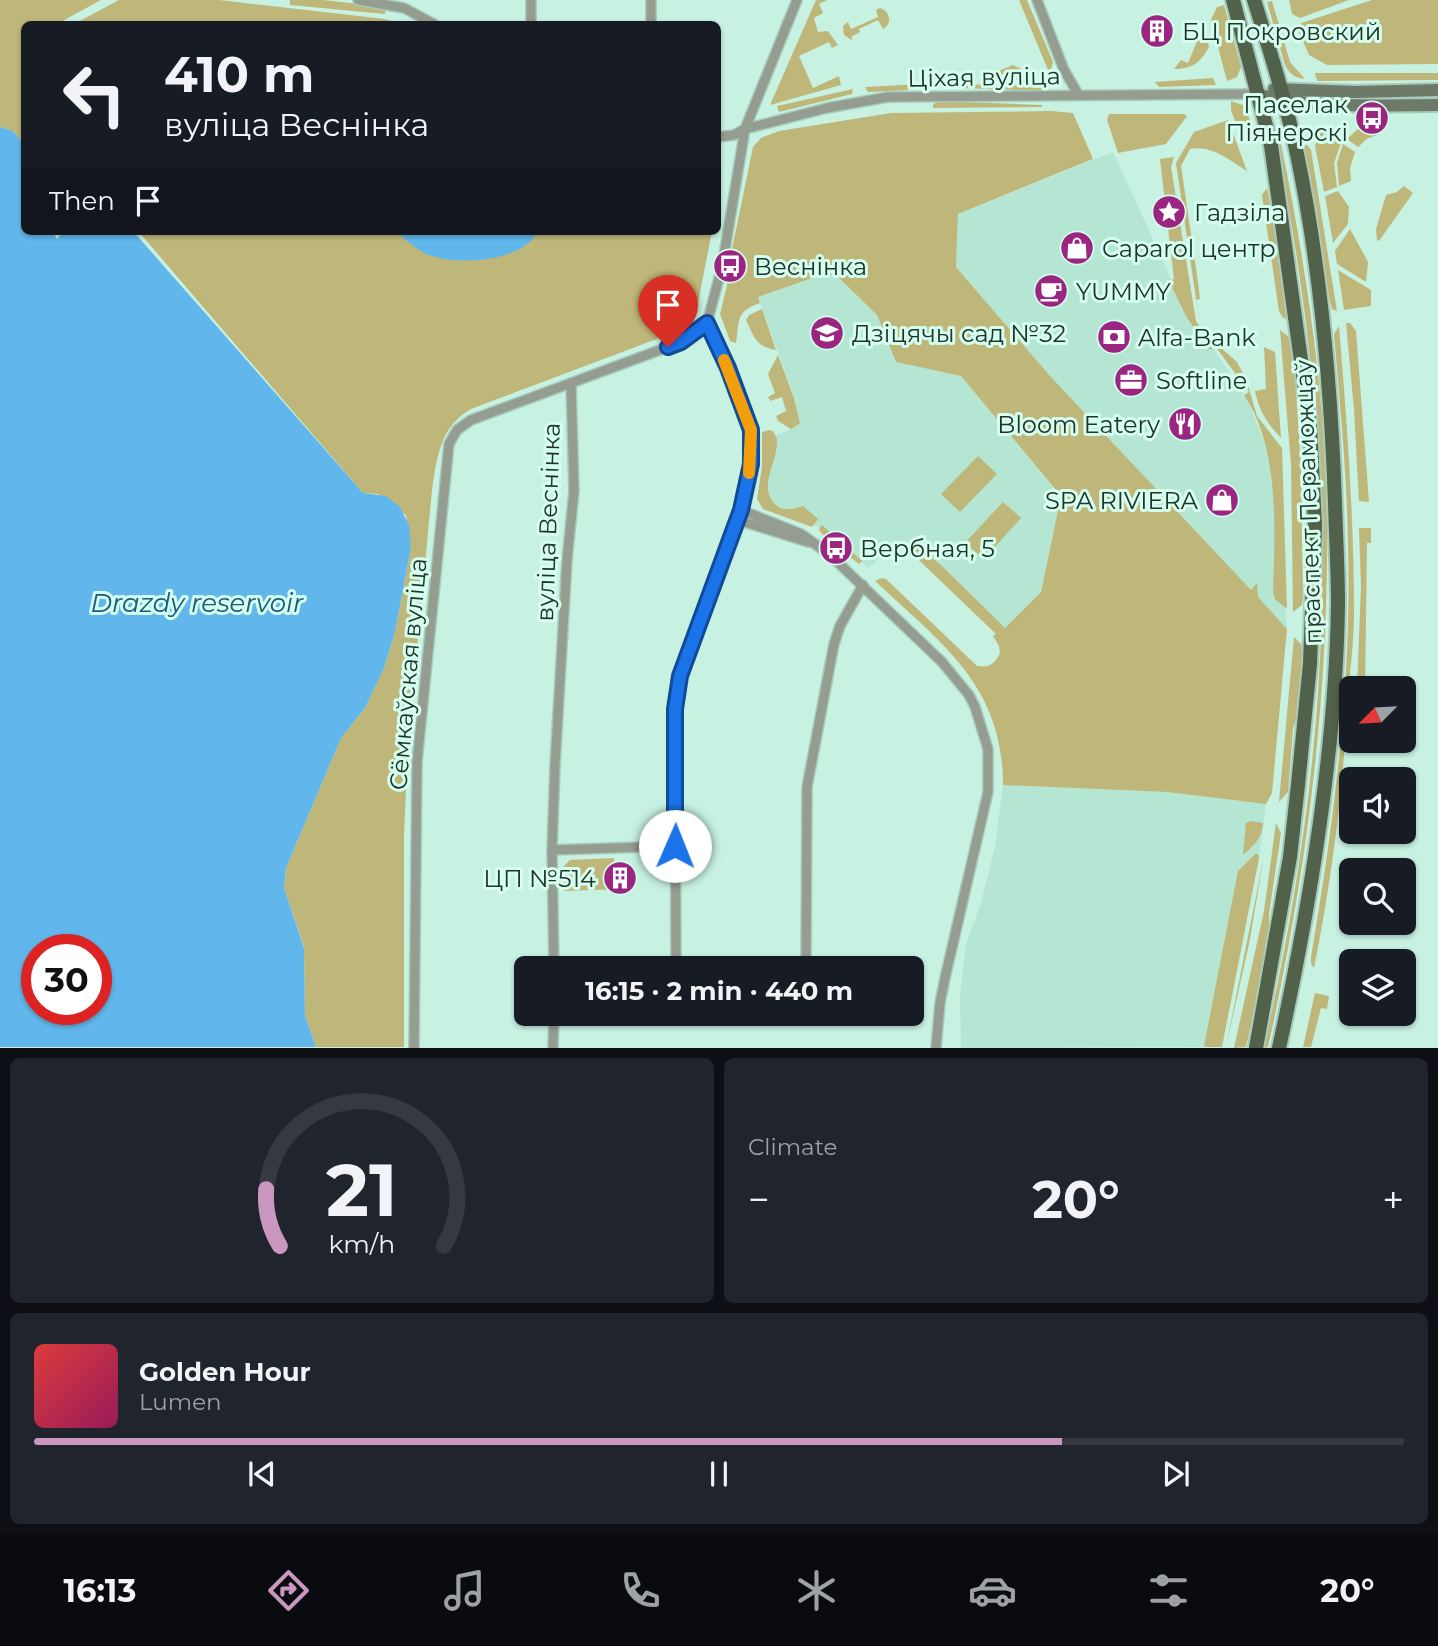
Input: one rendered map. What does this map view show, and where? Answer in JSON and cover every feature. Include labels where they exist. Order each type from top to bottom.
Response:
[{"type":"main road","name":"праспект Пераможцаў","points":[[1233,0],[1270,145],[1287,248],[1310,425],[1315,525],[1310,664],[1290,857],[1256,1048]]},
{"type":"main road","name":"праспект Пераможцаў","points":[[1254,0],[1296,152],[1312,237],[1332,423],[1338,604],[1328,750],[1314,858],[1296,970],[1279,1048]]},
{"type":"main road","points":[[1256,94],[1438,90]]},
{"type":"main road","points":[[1281,94],[1317,105],[1438,105]]},
{"type":"street","points":[[358,0],[404,4],[430,21]]},
{"type":"street","points":[[531,0],[531,21]]},
{"type":"street","points":[[651,0],[652,21]]},
{"type":"street","points":[[571,383],[681,342],[707,323],[722,267],[745,129],[797,0]]},
{"type":"street","points":[[1037,0],[1064,70],[1078,94]]},
{"type":"street","name":"Ціхая вуліца","points":[[721,137],[827,108],[888,97],[1256,94]]},
{"type":"street","points":[[676,956],[675,709],[680,676],[738,520],[751,464],[751,430],[728,368],[707,323]]},
{"type":"street","name":"вуліца Веснінка","points":[[554,956],[552,850],[566,574],[574,491],[571,383]]},
{"type":"street","name":"Сёмкаўская вуліца","points":[[414,1048],[417,762],[449,444],[457,430],[471,420],[571,383]]},
{"type":"street","points":[[741,510],[787,527],[829,554],[958,681],[975,707],[988,749],[989,792],[945,978],[936,1048]]},
{"type":"street","points":[[738,520],[810,542]]},
{"type":"street","points":[[806,956],[806,807],[809,767],[834,644],[840,625],[863,585]]},
{"type":"street","points":[[552,850],[675,846]]},
{"type":"street","points":[[553,1048],[554,1026]]},
{"type":"shaded area","points":[[0,0],[101,0],[62,21],[21,21],[21,140],[13,131],[0,127]]},
{"type":"shaded area","points":[[119,0],[219,0],[391,21],[80,21]]},
{"type":"shaded area","points":[[290,0],[323,0],[386,7],[385,14],[290,5]]},
{"type":"shaded area","points":[[816,0],[827,0],[819,4],[823,13],[814,18],[818,32],[828,31],[838,45],[832,48],[829,42],[799,56],[813,88],[839,76],[841,85],[770,105]]},
{"type":"shaded area","points":[[1019,0],[1027,0],[1053,62],[1051,70],[1048,70]]},
{"type":"shaded area","points":[[1289,0],[1349,0],[1300,18],[1292,14]]},
{"type":"shaded area","points":[[1372,0],[1438,0],[1438,64],[1327,65],[1309,55],[1298,30],[1301,23]]},
{"type":"shaded area","points":[[1272,1],[1290,62],[1305,79],[1293,75],[1285,65],[1267,2]]},
{"type":"shaded area","points":[[1224,5],[1241,67],[1237,77],[1227,81],[1211,20],[1217,7]]},
{"type":"shaded area","points":[[880,8],[889,18],[886,27],[883,29],[878,20],[859,29],[860,32],[851,37],[853,41],[844,35],[843,26],[848,22],[851,29],[878,17],[876,10]]},
{"type":"shaded area","points":[[1204,25],[1209,47],[1206,53],[1191,66],[1174,69],[1181,60],[1188,63],[1201,26]]},
{"type":"shaded area","points":[[1013,65],[1021,69],[1024,77],[1022,80],[987,79],[986,76]]},
{"type":"shaded area","points":[[1315,73],[1438,73],[1438,80],[1317,81]]},
{"type":"shaded area","points":[[1213,78],[1216,85],[1159,87],[1155,82]]},
{"type":"shaded area","points":[[938,83],[936,87],[929,89],[868,92],[865,87]]},
{"type":"shaded area","points":[[953,84],[1042,86],[1043,91],[958,88]]},
{"type":"shaded area","points":[[853,89],[852,94],[779,112],[777,106]]},
{"type":"shaded area","points":[[938,101],[1042,105],[1042,107],[933,108]]},
{"type":"shaded area","points":[[1231,101],[1246,106],[1255,140],[1243,143],[1231,110]]},
{"type":"shaded area","points":[[891,113],[1073,113],[1093,159],[958,214],[956,267],[1050,376],[1251,590],[1257,583],[1258,597],[1287,629],[1272,793],[1266,804],[1167,792],[1003,785],[1000,750],[992,720],[980,693],[945,646],[875,581],[886,579],[977,666],[991,664],[1000,653],[993,636],[996,634],[901,543],[918,547],[940,564],[1005,628],[1041,592],[1061,496],[961,376],[896,362],[877,315],[832,271],[758,297],[760,303],[746,310],[740,317],[736,343],[730,341],[720,314],[733,260],[730,259],[753,147],[761,138],[779,131]]},
{"type":"shaded area","points":[[1109,114],[1187,116],[1166,144],[1118,153],[1107,120]]},
{"type":"shaded area","points":[[1228,120],[1247,171],[1220,154],[1198,148],[1190,149],[1181,166],[1200,299],[1196,300],[1176,163],[1194,132]]},
{"type":"shaded area","points":[[1378,124],[1379,134],[1358,147],[1347,139],[1359,128]]},
{"type":"shaded area","points":[[1320,128],[1341,143],[1334,163],[1337,187],[1324,192],[1315,146]]},
{"type":"shaded area","points":[[1281,144],[1306,283],[1318,376],[1325,470],[1327,585],[1313,784],[1282,981],[1268,1047],[1264,1048],[1297,876],[1312,761],[1321,644],[1322,531],[1316,420],[1304,310],[1277,145]]},
{"type":"shaded area","points":[[1343,144],[1355,152],[1350,168],[1351,181],[1339,186],[1337,163]]},
{"type":"shaded area","points":[[1304,145],[1311,150],[1337,311],[1332,309],[1330,302]]},
{"type":"shaded area","points":[[1113,152],[1189,318],[1204,334],[1248,401],[1271,460],[1287,629],[1050,376],[956,267],[958,214]]},
{"type":"shaded area","points":[[1174,157],[1171,167],[1196,321],[1204,333],[1237,362],[1246,379],[1257,416],[1282,448],[1287,609],[1275,599],[1273,592],[1274,517],[1270,465],[1256,416],[1244,395],[1249,392],[1215,346],[1210,350],[1187,318],[1169,281],[1174,279],[1160,159]]},
{"type":"shaded area","points":[[1404,186],[1413,193],[1379,241],[1376,229],[1386,195],[1397,192]]},
{"type":"shaded area","points":[[1267,188],[1290,315],[1287,319],[1283,318],[1279,311],[1262,195]]},
{"type":"shaded area","points":[[1338,191],[1349,207],[1348,224],[1333,243],[1325,196]]},
{"type":"shaded area","points":[[1350,229],[1368,262],[1366,282],[1337,264],[1335,251]]},
{"type":"shaded area","points":[[141,235],[711,235],[697,308],[678,331],[471,409],[461,416],[446,434],[432,490],[408,744],[404,835],[404,1047],[316,1047],[305,1016],[304,947],[284,888],[286,868],[341,738],[365,708],[384,668],[395,632],[411,547],[406,515],[378,494],[363,493]]},
{"type":"shaded area","points":[[832,270],[877,315],[896,362],[961,376],[1061,497],[1041,592],[1005,629],[940,564],[918,547],[894,541],[869,568],[818,527],[775,509],[762,487],[765,440],[800,423],[794,397],[758,297]]},
{"type":"shaded area","points":[[1338,270],[1371,290],[1371,306],[1344,310]]},
{"type":"shaded area","points":[[762,309],[776,350],[760,344],[746,320],[749,315]]},
{"type":"shaded area","points":[[1346,323],[1350,323],[1356,331],[1369,502],[1359,501]]},
{"type":"shaded area","points":[[1339,326],[1354,577],[1350,676],[1345,676],[1349,597],[1347,518],[1334,334]]},
{"type":"shaded area","points":[[1280,330],[1289,337],[1293,347],[1301,465],[1303,596],[1302,605],[1293,612],[1291,465]]},
{"type":"shaded area","points":[[1264,347],[1275,352],[1281,438],[1264,416],[1255,391],[1266,389]]},
{"type":"shaded area","points":[[778,355],[800,423],[791,429],[778,421],[776,416],[786,411],[782,397],[770,401],[768,397],[775,393],[768,374]]},
{"type":"shaded area","points":[[773,431],[776,437],[777,449],[768,480],[769,495],[776,505],[784,509],[803,506],[818,519],[812,527],[763,509],[757,499],[762,467],[762,432]]},
{"type":"shaded area","points":[[978,456],[997,474],[960,512],[941,494]]},
{"type":"shaded area","points":[[1003,502],[1021,518],[984,559],[965,543]]},
{"type":"shaded area","points":[[822,525],[862,561],[859,564],[821,533],[819,529]]},
{"type":"shaded area","points":[[1359,528],[1371,528],[1371,543],[1367,543],[1365,676],[1357,676],[1361,586]]},
{"type":"shaded area","points":[[1294,637],[1301,644],[1303,653],[1300,705],[1293,729],[1288,792],[1279,802]]},
{"type":"shaded area","points":[[1340,753],[1344,753],[1343,767],[1339,767],[1339,807],[1314,968],[1311,957]]},
{"type":"shaded area","points":[[1003,785],[1167,792],[1266,804],[1259,858],[1213,1047],[961,1048],[960,995],[966,944],[981,903],[995,847]]},
{"type":"shaded area","points":[[1246,823],[1263,823],[1262,829],[1257,841],[1243,855]]},
{"type":"shaded area","points":[[1276,823],[1281,833],[1269,914],[1269,947],[1246,1047],[1234,1048],[1264,911]]},
{"type":"shaded area","points":[[1258,854],[1259,858],[1222,1047],[1206,1047],[1204,1046],[1238,871]]},
{"type":"shaded area","points":[[1264,856],[1249,944],[1226,1047]]},
{"type":"shaded area","points":[[614,858],[615,871],[608,872],[609,885],[621,885],[622,889],[564,891],[563,867],[570,860]]},
{"type":"shaded area","points":[[1315,993],[1329,996],[1327,1009],[1321,1008],[1311,1047],[1303,1047]]},
{"type":"water","name":"Drazdy reservoir","points":[[0,127],[13,131],[21,140],[21,235],[56,235],[57,239],[60,235],[137,235],[363,493],[386,496],[400,507],[409,525],[411,547],[395,632],[384,668],[365,708],[341,738],[286,868],[284,888],[304,948],[305,1016],[316,1047],[0,1047]]},
{"type":"water","points":[[401,235],[536,235],[514,252],[483,260],[466,261],[434,257]]},
{"type":"slow traffic","points":[[724,360],[751,430],[749,473]]},
{"type":"place","name":"БЦ Покровский","points":[[1157,31]]},
{"type":"place","name":"Паселак Піянерскі","points":[[1372,118]]},
{"type":"place","name":"Гадзіла","points":[[1169,212]]},
{"type":"place","name":"Caparol центр","points":[[1077,248]]},
{"type":"place","name":"Веснінка","points":[[730,266]]},
{"type":"place","name":"YUMMY","points":[[1051,291]]},
{"type":"place","name":"Дзіцячы сад №32","points":[[827,333]]},
{"type":"place","name":"Alfa-Bank","points":[[1114,337]]},
{"type":"place","name":"Softline","points":[[1131,380]]},
{"type":"place","name":"Bloom Eatery","points":[[1185,424]]},
{"type":"place","name":"SPA RIVIERA","points":[[1222,500]]},
{"type":"place","name":"Вербная, 5","points":[[836,548]]},
{"type":"place","name":"ЦП №514","points":[[620,878]]},
{"type":"route","points":[[668,347],[681,342],[707,323],[728,368],[751,430],[751,464],[741,510],[680,676],[675,709],[675,846]]}]
